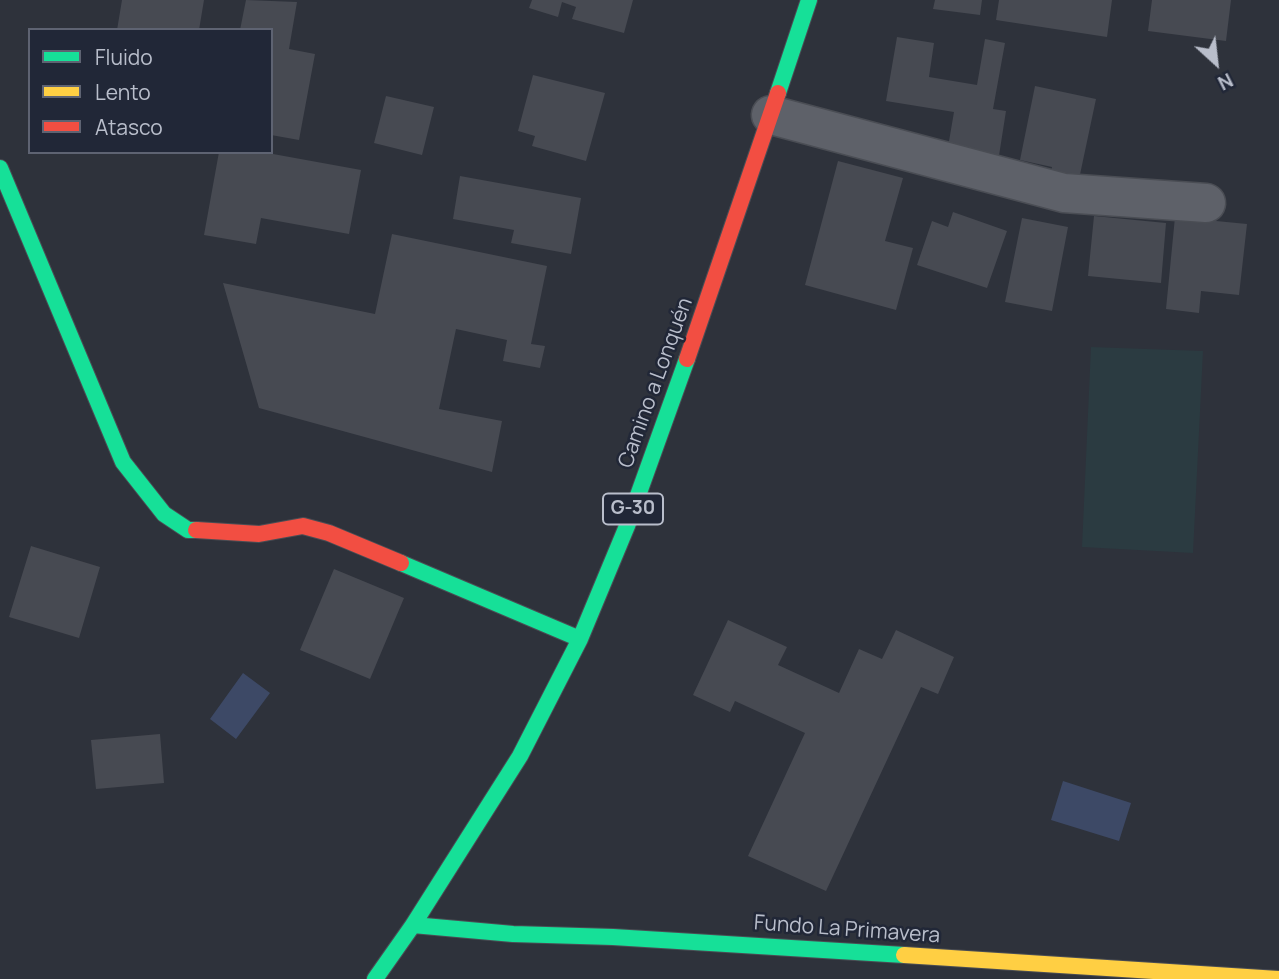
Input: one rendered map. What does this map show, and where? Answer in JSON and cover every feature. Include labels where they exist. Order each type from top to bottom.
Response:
[{"type":"street","name":"Camino a Lonquén","points":[[375,979],[413,925],[520,756],[580,639],[627,526],[657,444],[809,0]]},
{"type":"street","points":[[771,115],[1064,192],[1206,203]]},
{"type":"street","points":[[0,168],[122,462],[163,514],[188,530],[259,534],[303,526],[329,533],[580,639]]},
{"type":"street","name":"Fundo La Primavera","points":[[413,925],[513,934],[640,939],[1278,979]]},
{"type":"shaded area","points":[[1091,347],[1203,351],[1193,553],[1082,547]]},
{"type":"water","points":[[243,673],[270,693],[236,739],[210,719]]},
{"type":"water","points":[[1063,781],[1131,803],[1119,841],[1051,820]]},
{"type":"building","points":[[122,0],[204,0],[199,28],[117,28]]},
{"type":"building","points":[[246,0],[297,2],[289,49],[315,54],[299,140],[273,135],[273,28],[240,28]]},
{"type":"building","points":[[532,0],[633,0],[624,33],[572,19],[576,7],[562,2],[558,17],[529,8]]},
{"type":"building","points":[[935,0],[982,0],[980,15],[933,9]]},
{"type":"building","points":[[999,0],[1112,0],[1107,37],[996,20]]},
{"type":"building","points":[[1152,0],[1231,0],[1226,41],[1148,31]]},
{"type":"building","points":[[897,37],[934,43],[929,77],[977,85],[985,39],[1005,43],[993,109],[1006,111],[998,162],[947,153],[954,112],[886,101]]},
{"type":"building","points":[[533,75],[605,93],[586,161],[532,146],[535,136],[518,131]]},
{"type":"building","points":[[1035,86],[1096,99],[1078,184],[1050,178],[1052,167],[1020,160]]},
{"type":"building","points":[[386,96],[434,107],[422,155],[374,143]]},
{"type":"building","points":[[219,154],[273,154],[361,170],[349,234],[261,218],[256,244],[204,235]]},
{"type":"building","points":[[838,161],[903,178],[885,241],[913,248],[896,310],[805,285]]},
{"type":"building","points":[[460,176],[581,198],[571,254],[511,243],[514,230],[453,219]]},
{"type":"building","points":[[953,212],[1007,231],[987,288],[917,265],[932,221],[948,227]]},
{"type":"building","points":[[1094,216],[1166,223],[1161,283],[1088,276]]},
{"type":"building","points":[[1175,217],[1247,224],[1239,295],[1201,291],[1199,313],[1166,309]]},
{"type":"building","points":[[1022,218],[1068,227],[1052,311],[1005,302]]},
{"type":"building","points":[[392,234],[547,266],[531,344],[545,346],[540,368],[503,361],[507,340],[456,329],[439,409],[502,421],[492,472],[259,408],[223,283],[375,314]]},
{"type":"building","points":[[31,546],[100,567],[79,638],[9,617]]},
{"type":"building","points":[[334,569],[404,598],[370,679],[300,650]]},
{"type":"building","points":[[728,620],[787,647],[778,665],[839,693],[859,649],[882,659],[896,630],[954,657],[938,694],[921,687],[826,891],[748,856],[805,733],[735,701],[730,712],[693,695]]},
{"type":"building","points":[[160,734],[164,783],[96,789],[91,740]]},
{"type":"traffic: fast","points":[[778,93],[809,0]]},
{"type":"traffic: fast","points":[[0,168],[123,462],[164,514],[188,530],[196,530]]},
{"type":"traffic: fast","points":[[375,979],[413,925],[520,756],[580,639],[627,526],[687,359]]},
{"type":"traffic: fast","points":[[401,563],[580,639]]},
{"type":"traffic: fast","points":[[413,925],[513,934],[613,937],[904,955]]},
{"type":"traffic: slow","points":[[904,955],[1278,979]]},
{"type":"traffic: jam","points":[[687,359],[778,93]]},
{"type":"traffic: jam","points":[[196,530],[259,534],[303,526],[329,533],[401,563]]}]
